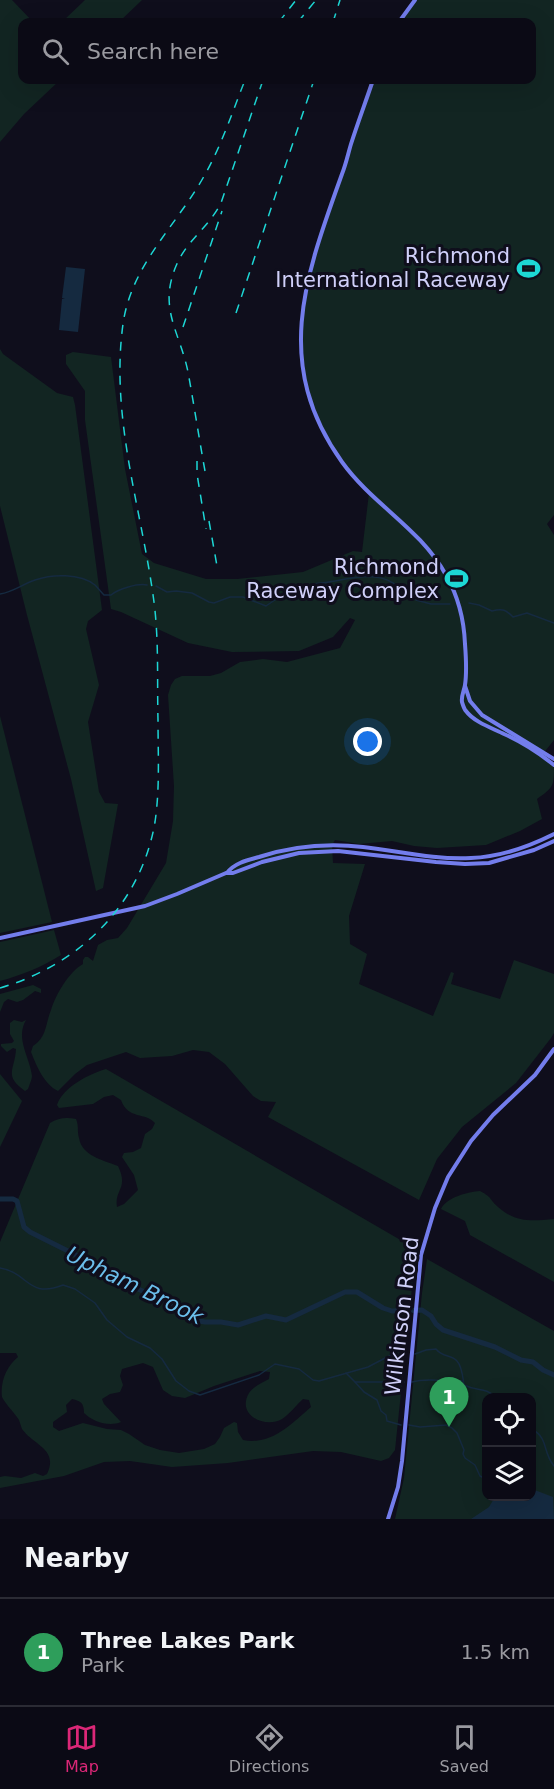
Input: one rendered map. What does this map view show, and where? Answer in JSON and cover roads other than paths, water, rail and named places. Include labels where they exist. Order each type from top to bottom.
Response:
[{"type":"main road","points":[[402,18],[415,0]]},
{"type":"main road","points":[[373,84],[316,249],[306,286],[300,332],[307,390],[324,435],[344,465],[366,491],[428,547],[447,575],[458,601],[465,633],[465,686],[462,702],[467,713],[530,748],[554,765]]},
{"type":"main road","points":[[465,686],[470,701],[482,715],[554,759]]},
{"type":"main road","points":[[0,938],[145,906],[226,873],[243,862],[295,848],[332,845],[471,858],[503,854],[527,847],[554,834]]},
{"type":"main road","points":[[226,873],[233,873],[262,862],[299,853],[338,851],[436,862],[489,863],[534,850],[554,841]]},
{"type":"main road","name":"Wilkinson Road","points":[[388,1519],[400,1476],[423,1242],[438,1199],[448,1177],[478,1132],[534,1075],[554,1049]]},
{"type":"water","points":[[66,267],[85,269],[78,332],[59,330],[62,299],[65,299],[62,298]]},
{"type":"water","points":[[536,1491],[553,1497],[554,1519],[471,1519],[489,1507],[493,1501],[536,1501]]},
{"type":"waterway","points":[[0,594],[35,580],[57,576],[82,578],[95,585],[104,595],[111,595],[134,586],[147,585]]},
{"type":"waterway","points":[[156,586],[167,592],[192,593],[214,603],[230,597],[243,597],[266,606],[288,591],[303,591],[315,584],[361,577],[386,579],[408,594]]},
{"type":"waterway","points":[[416,600],[431,604],[450,604]]},
{"type":"waterway","points":[[469,603],[492,611],[504,610],[513,617],[527,613],[554,623]]},
{"type":"waterway","name":"Upham Brook","points":[[0,1199],[17,1201],[24,1227],[30,1232],[80,1257],[88,1265],[98,1267],[121,1281],[179,1308],[199,1321],[238,1325],[266,1316],[286,1320],[345,1292],[357,1292],[392,1311],[422,1310],[431,1316],[443,1330],[495,1347],[521,1360],[533,1362],[554,1375]]},
{"type":"waterway","points":[[0,1268],[42,1289],[63,1285],[75,1289],[95,1303],[107,1320],[127,1337],[150,1348],[162,1359],[176,1381],[189,1391],[200,1395],[259,1375],[275,1364],[299,1369],[313,1380],[319,1381],[368,1367],[389,1356],[406,1354]]},
{"type":"waterway","points":[[415,1354],[436,1349],[441,1354],[452,1357],[460,1366],[464,1385],[490,1393]]},
{"type":"waterway","points":[[346,1373],[355,1382],[404,1382]]},
{"type":"waterway","points":[[412,1382],[463,1381]]},
{"type":"waterway","points":[[355,1382],[364,1392],[377,1400],[387,1421],[401,1425]]},
{"type":"waterway","points":[[409,1425],[420,1427],[446,1425],[452,1428],[457,1433],[465,1458],[475,1465],[482,1477]]},
{"type":"waterway","points":[[536,1432],[541,1437],[554,1466]]},
{"type":"railway","points":[[282,18],[296,0]]},
{"type":"railway","points":[[301,18],[316,0]]},
{"type":"railway","points":[[334,18],[340,0]]},
{"type":"railway","points":[[0,988],[29,978],[56,964],[102,927],[121,905],[136,880],[148,852],[157,809],[157,631],[149,568],[124,429],[120,359],[123,324],[128,303],[144,265],[192,196],[209,166],[243,84]]},
{"type":"railway","points":[[205,471],[188,372],[172,320],[169,295],[171,281],[180,257],[221,203],[262,84]]},
{"type":"railway","points":[[236,313],[313,84]]},
{"type":"railway","points":[[183,327],[222,211]]},
{"type":"railway","points":[[197,461],[206,529]]},
{"type":"railway","points":[[209,521],[217,566]]},
{"type":"place","name":"Richmond International Raceway","points":[[528,268]]},
{"type":"place","name":"Richmond Raceway Complex","points":[[457,579]]},
{"type":"place","name":"Three Lakes Park","points":[[449,1427]]}]
